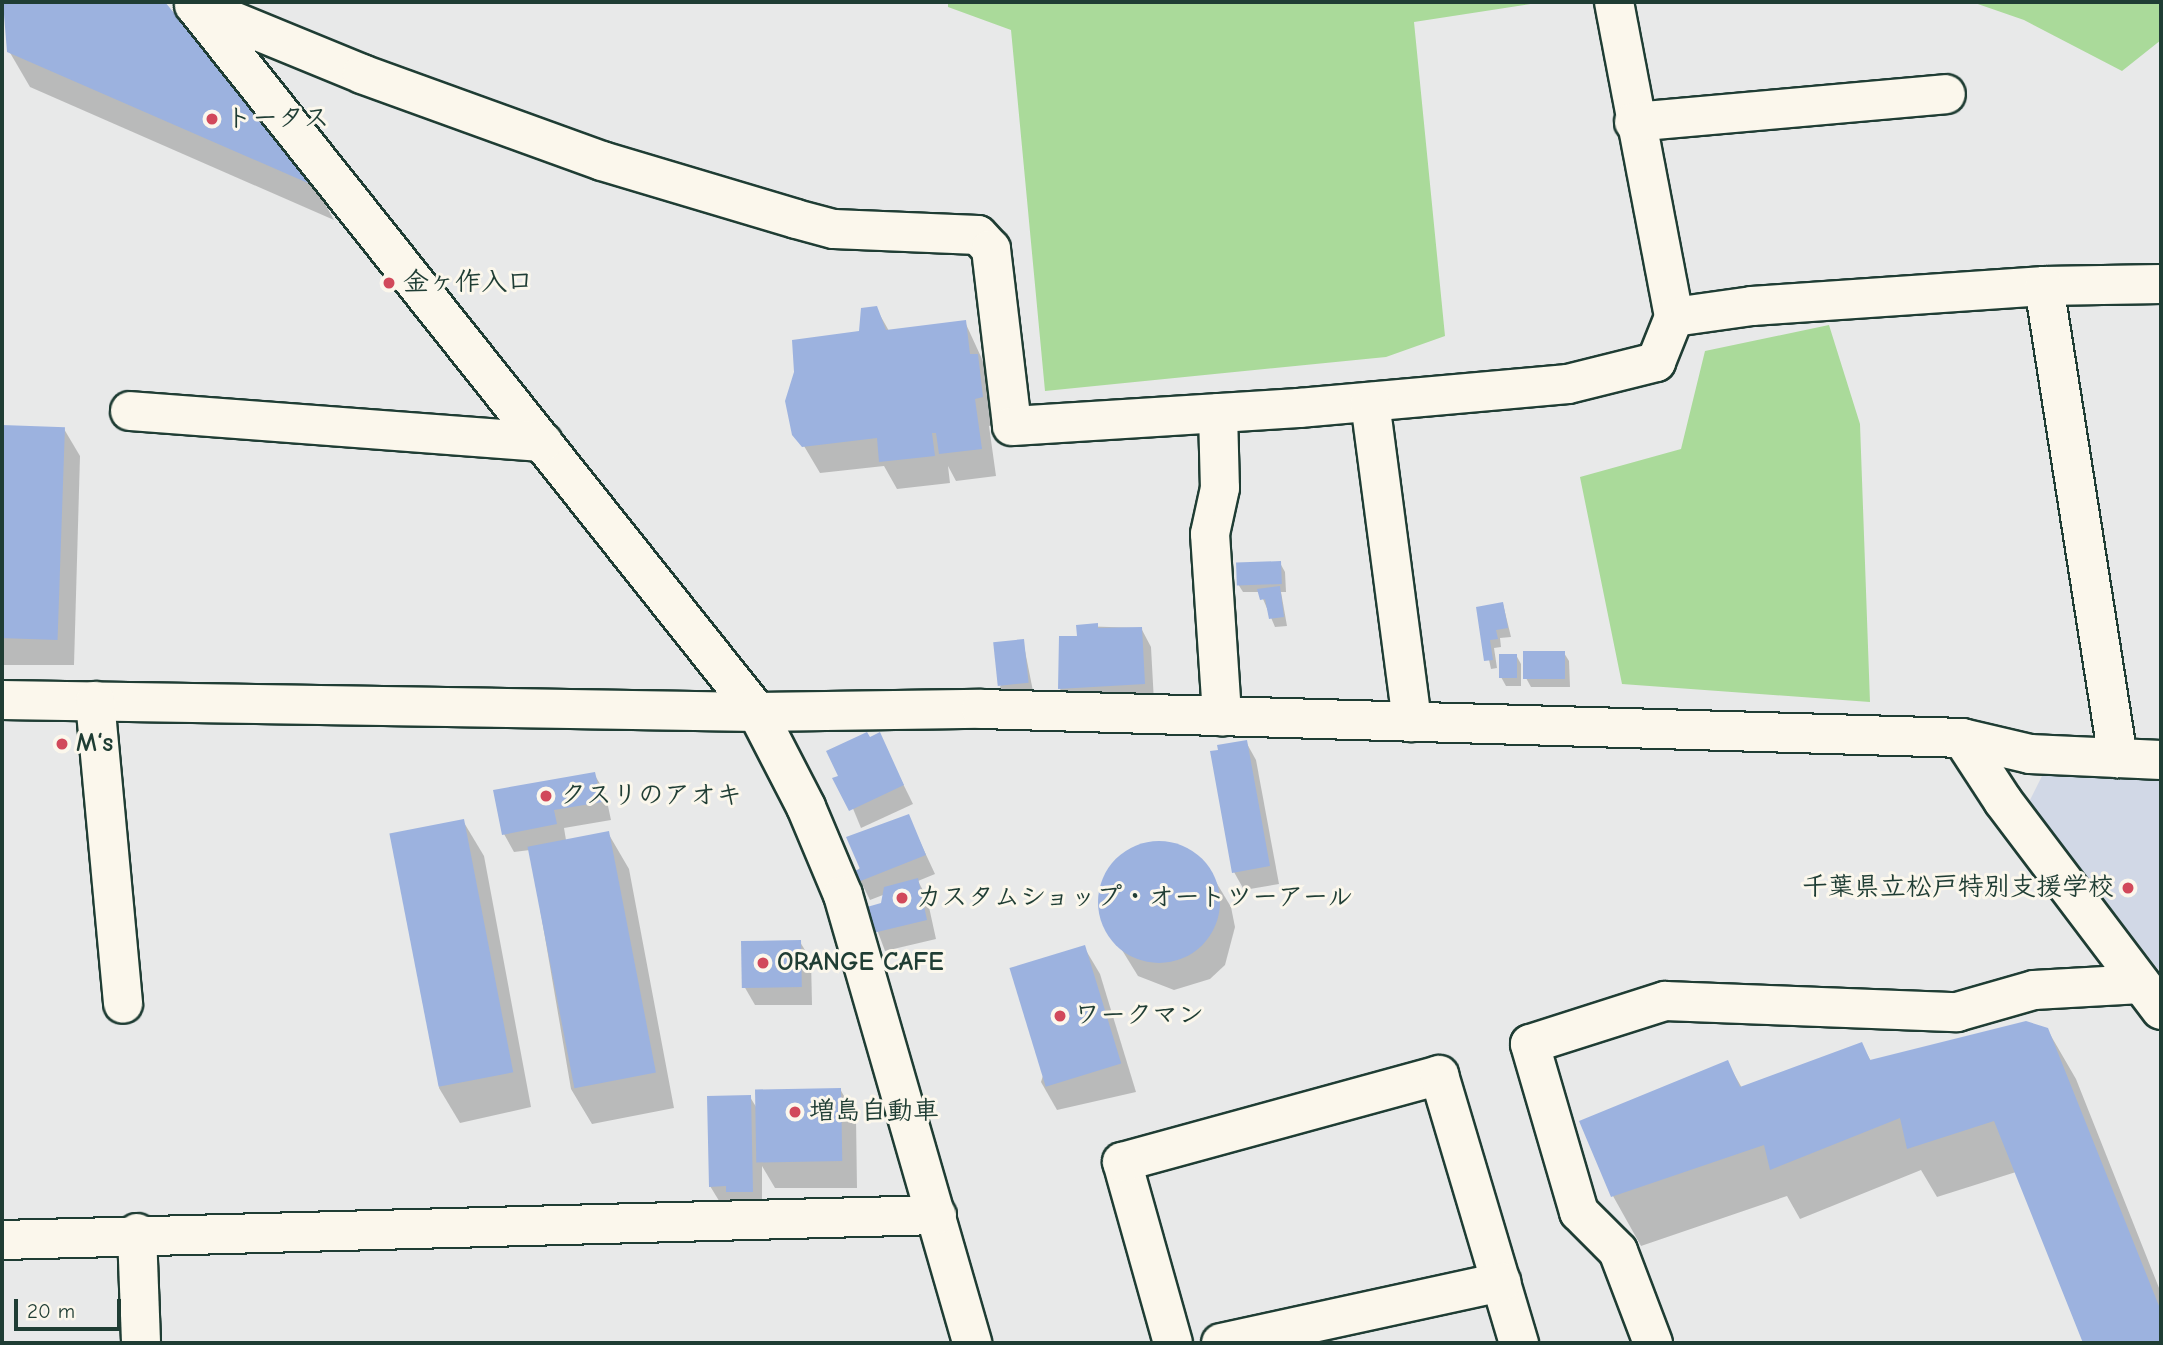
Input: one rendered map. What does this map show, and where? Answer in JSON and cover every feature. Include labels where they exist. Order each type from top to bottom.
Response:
[{"type":"street","points":[[193,3],[362,74],[603,161],[796,219],[834,229],[978,235],[991,249],[1012,426],[1370,402],[1568,384],[1657,362],[1674,317],[1634,122],[1614,2]]},
{"type":"street","points":[[193,3],[757,712],[806,807],[843,895],[972,1343]]},
{"type":"street","points":[[1634,122],[1946,94]]},
{"type":"street","points":[[1674,317],[1752,306],[2044,286],[2161,284]]},
{"type":"street","points":[[2044,286],[2118,758]]},
{"type":"street","points":[[1370,402],[1412,722]]},
{"type":"street","points":[[130,411],[543,442]]},
{"type":"street","points":[[1218,413],[1220,488],[1210,534],[1222,717]]},
{"type":"street","points":[[2,700],[757,712],[981,709],[1962,738],[2030,754],[2161,760]]},
{"type":"street","points":[[95,701],[123,1004]]},
{"type":"street","points":[[1962,738],[2003,801],[2151,997]]},
{"type":"street","points":[[1653,1343],[1618,1251],[1580,1212],[1530,1044],[1665,1001],[1957,1012],[2034,990],[2151,997]]},
{"type":"street","points":[[1172,1343],[1122,1163],[1439,1075],[1520,1343]]},
{"type":"street","points":[[2,1240],[137,1233],[937,1215]]},
{"type":"street","points":[[137,1233],[141,1343]]},
{"type":"street","points":[[1221,1343],[1501,1282]]},
{"type":"shaded area","name":"千葉県立松戸特別支援学校","points":[[2046,768],[2161,774],[2161,973],[2029,802]]},
{"type":"green space","points":[[948,2],[1543,2],[1414,22],[1445,336],[1386,357],[1045,391],[1011,30],[948,7]]},
{"type":"green space","points":[[1972,2],[2161,2],[2161,40],[2122,71],[2024,20]]},
{"type":"green space","points":[[1829,325],[1860,424],[1870,702],[1622,684],[1580,477],[1681,449],[1705,351]]},
{"type":"building","name":"トータス","points":[[3,2],[165,2],[317,187],[7,52]]},
{"type":"building","points":[[877,306],[886,330],[966,320],[970,354],[978,354],[983,397],[975,399],[982,449],[939,454],[936,433],[932,433],[935,456],[879,462],[877,438],[802,447],[792,435],[785,401],[794,372],[792,340],[859,331],[861,308]]},
{"type":"building","points":[[2,425],[65,427],[58,640],[2,638]]},
{"type":"building","points":[[1281,561],[1282,584],[1237,586],[1236,563]]},
{"type":"building","points":[[1280,586],[1284,617],[1269,619],[1265,599],[1260,600],[1257,589]]},
{"type":"building","points":[[1503,602],[1508,628],[1496,630],[1498,639],[1490,640],[1493,660],[1484,661],[1476,607]]},
{"type":"building","points":[[1098,623],[1098,628],[1142,627],[1145,684],[1058,689],[1059,636],[1077,636],[1076,625]]},
{"type":"building","points":[[1024,639],[1029,683],[998,686],[993,642]]},
{"type":"building","points":[[1523,651],[1565,651],[1565,679],[1523,679]]},
{"type":"building","points":[[1499,654],[1517,654],[1517,678],[1499,678]]},
{"type":"building","points":[[867,732],[870,737],[880,732],[904,785],[849,811],[832,778],[838,776],[826,751]]},
{"type":"building","points":[[1247,740],[1270,866],[1232,873],[1210,751],[1218,750],[1217,745]]},
{"type":"building","points":[[595,772],[602,802],[554,810],[557,824],[502,835],[493,790]]},
{"type":"building","points":[[909,814],[926,855],[858,882],[853,871],[860,869],[846,837]]},
{"type":"building","points":[[464,819],[513,1072],[439,1087],[389,834]]},
{"type":"building","points":[[609,831],[656,1072],[574,1088],[528,847]]},
{"type":"building","points":[[1159,841],[1182,846],[1202,859],[1215,879],[1220,902],[1215,925],[1202,945],[1182,958],[1159,963],[1136,958],[1116,945],[1103,925],[1098,902],[1103,879],[1116,859],[1136,846]]},
{"type":"building","points":[[918,878],[927,920],[873,933],[867,907],[881,903],[884,887]]},
{"type":"building","points":[[801,940],[802,987],[742,988],[741,941]]},
{"type":"building","points":[[1085,945],[1121,1064],[1046,1087],[1009,968]]},
{"type":"building","points":[[2026,1021],[2048,1028],[2161,1311],[2161,1343],[2083,1343],[1994,1121],[1907,1149],[1900,1118],[1770,1170],[1764,1145],[1611,1197],[1579,1121],[1728,1060],[1740,1087],[1862,1042],[1870,1060]]},
{"type":"building","points":[[841,1088],[842,1161],[756,1162],[755,1090]]},
{"type":"building","points":[[751,1095],[753,1192],[726,1192],[726,1186],[709,1187],[707,1096]]},
{"type":"place","name":"トータス","points":[[212,119]]},
{"type":"place","name":"金ヶ作入口","points":[[389,283]]},
{"type":"place","name":"M‘s","points":[[62,744]]},
{"type":"place","name":"クスリのアオキ","points":[[546,796]]},
{"type":"place","name":"千葉県立松戸特別支援学校","points":[[2128,888]]},
{"type":"place","name":"カスタムショップ・オートツーアール","points":[[902,898]]},
{"type":"place","name":"ORANGE CAFE","points":[[763,963]]},
{"type":"place","name":"ワークマン","points":[[1060,1016]]},
{"type":"place","name":"増島自動車","points":[[795,1112]]}]
